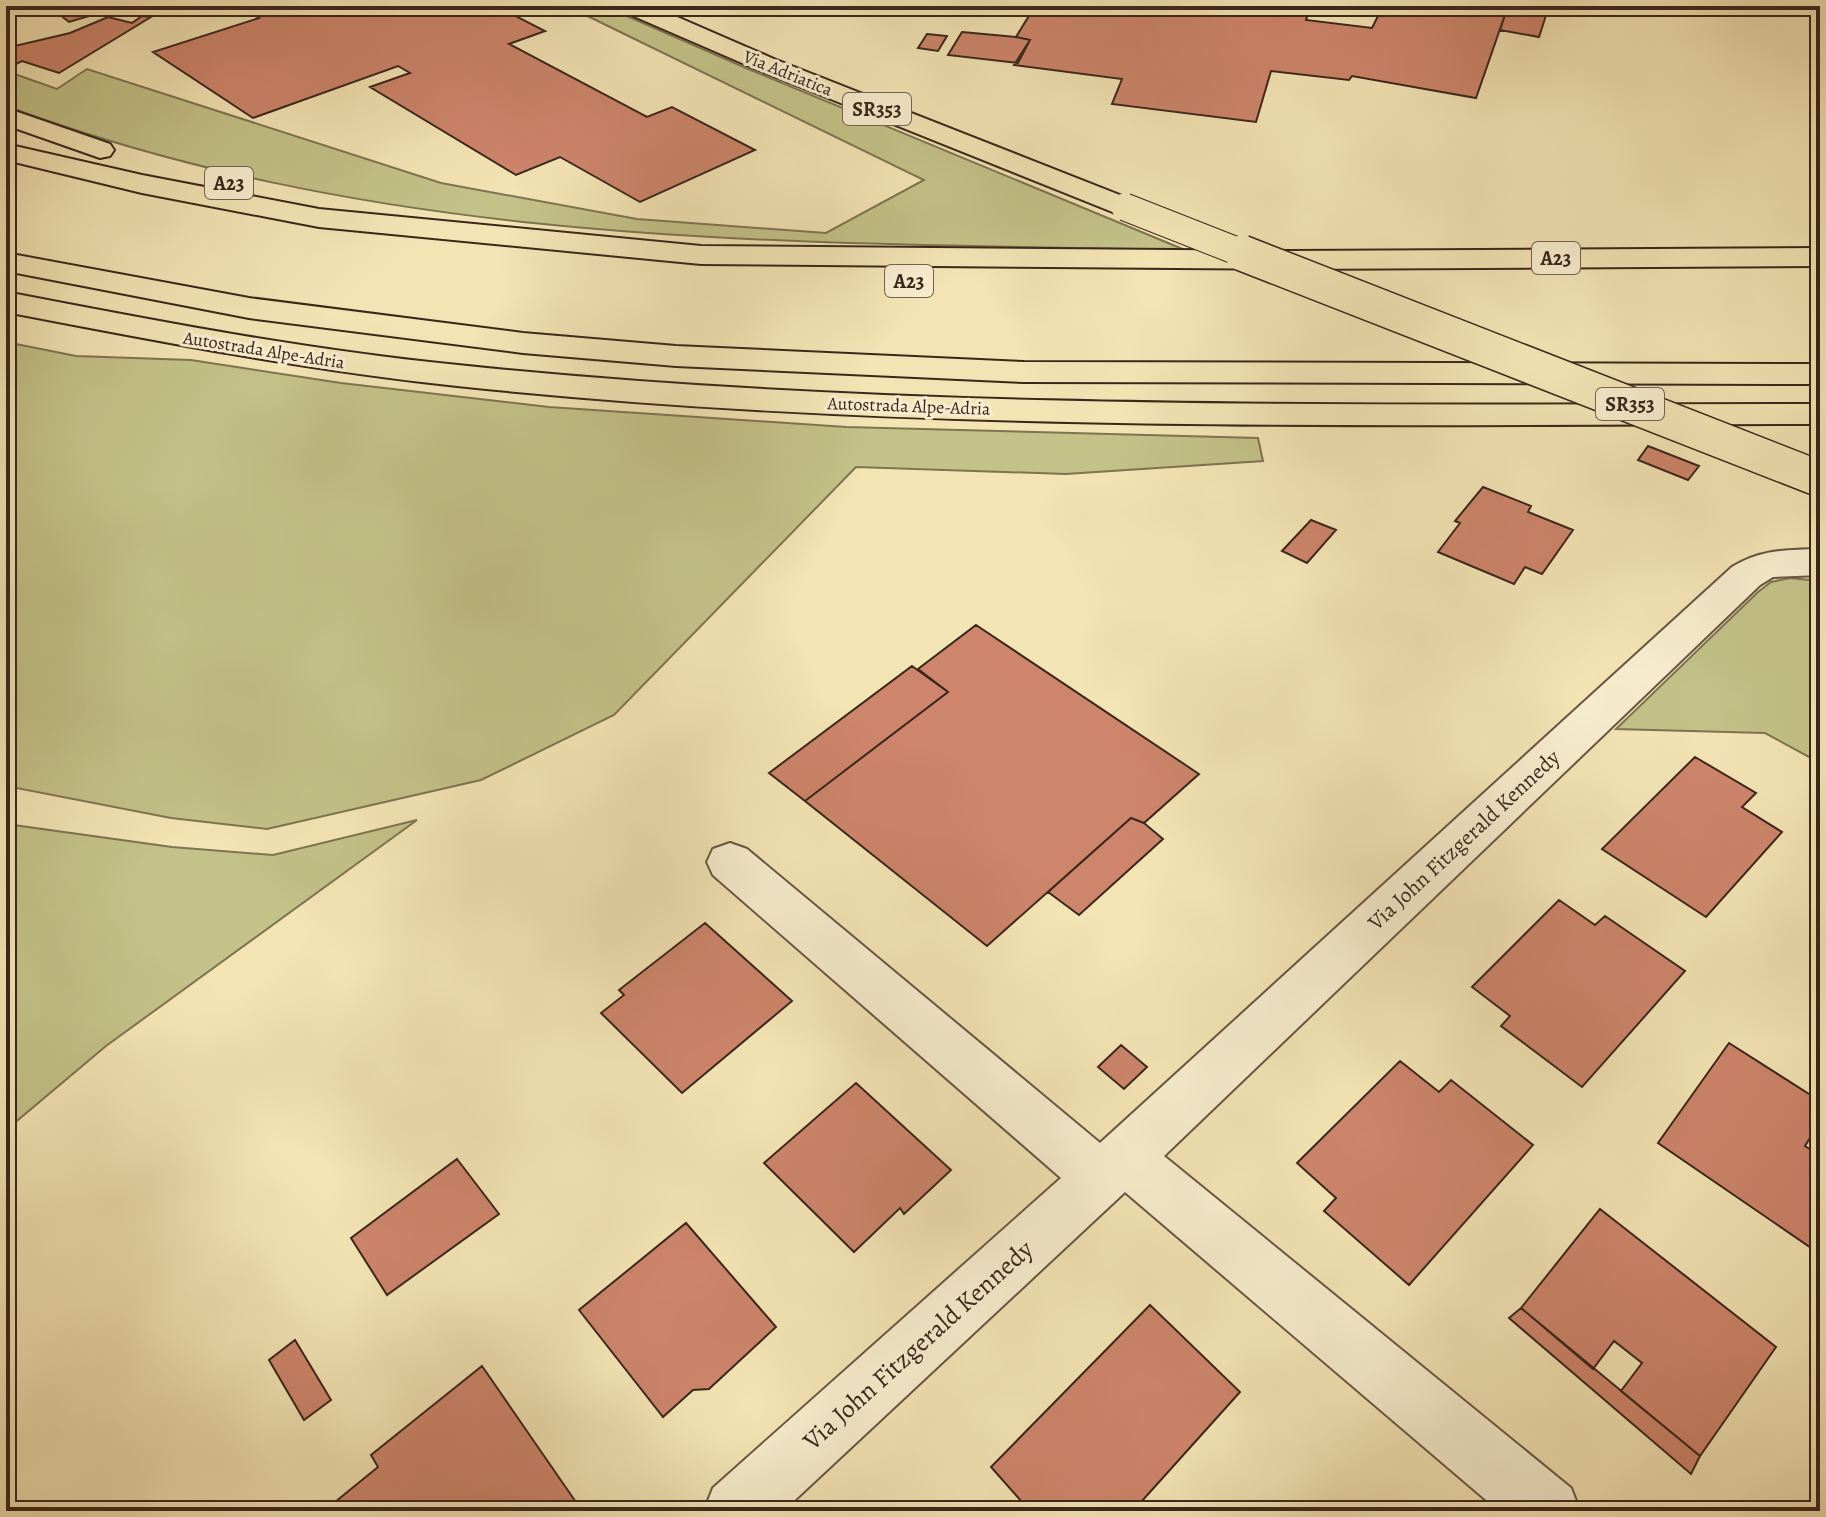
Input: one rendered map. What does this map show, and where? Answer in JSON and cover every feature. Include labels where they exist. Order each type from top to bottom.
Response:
[{"type":"main road","name":"Via Adriatica","points":[[631,6],[765,64],[1820,479]]},
{"type":"main road","name":"A23","points":[[6,116],[121,156],[223,182],[457,232]]},
{"type":"main road","name":"A23","points":[[6,152],[142,184],[319,218],[701,255],[1291,260],[1820,257]]},
{"type":"main road","name":"A23","points":[[6,180],[174,218],[414,257],[678,278],[1123,284],[1820,284]]},
{"type":"main road","name":"Autostrada Alpe-Adria","points":[[6,262],[249,308],[523,343],[708,358],[1024,372],[1820,374]]},
{"type":"main road","name":"Autostrada Alpe-Adria","points":[[6,302],[221,345],[360,365],[672,394],[1043,412],[1820,414]]},
{"type":"street","name":"Via John Fitzgerald Kennedy","points":[[736,1511],[1112,1168],[1746,576],[1765,564],[1820,562]]},
{"type":"street","points":[[730,862],[1548,1511]]},
{"type":"shaded area","points":[[567,6],[604,6],[1185,250],[736,238],[588,228],[442,212],[296,187],[150,153],[6,106],[6,71],[57,89],[87,69],[441,183],[637,219],[826,233],[924,180]]},
{"type":"shaded area","points":[[6,342],[76,356],[191,360],[341,383],[549,407],[846,427],[1258,438],[1263,461],[1066,474],[856,467],[614,715],[481,780],[267,829],[171,818],[6,786]]},
{"type":"shaded area","points":[[1790,578],[1820,581],[1820,763],[1765,733],[1616,729],[1758,592],[1771,582]]},
{"type":"shaded area","points":[[417,820],[106,1046],[6,1130],[6,824],[172,847],[273,855]]},
{"type":"building","points":[[49,6],[123,6],[69,22]]},
{"type":"building","points":[[239,6],[369,6],[387,16],[418,6],[496,6],[545,31],[509,44],[647,117],[672,107],[755,150],[640,202],[560,157],[516,175],[370,87],[410,73],[398,66],[253,118],[153,52],[259,18]]},
{"type":"building","points":[[1035,6],[1311,6],[1306,20],[1372,28],[1383,6],[1508,6],[1476,98],[1352,76],[1349,80],[1271,71],[1256,122],[1112,104],[1122,79],[1014,65],[1030,40],[1016,37]]},
{"type":"building","points":[[1508,6],[1549,6],[1539,37],[1500,30]]},
{"type":"building","points":[[142,16],[151,17],[59,73],[22,61],[12,66],[6,64],[6,48],[70,33],[108,17],[132,23]]},
{"type":"building","points":[[962,32],[1030,40],[1018,63],[948,55]]},
{"type":"building","points":[[927,34],[947,36],[938,51],[918,48]]},
{"type":"building","points":[[1648,446],[1699,466],[1688,480],[1638,460]]},
{"type":"building","points":[[1483,487],[1531,506],[1528,512],[1573,530],[1542,574],[1525,567],[1514,584],[1438,552],[1460,523],[1455,521]]},
{"type":"building","points":[[1311,520],[1336,530],[1307,563],[1282,551]]},
{"type":"building","points":[[976,625],[1199,774],[1144,823],[1131,818],[987,946],[805,801],[948,692],[918,669]]},
{"type":"building","points":[[912,666],[948,692],[805,801],[769,773]]},
{"type":"building","points":[[1695,757],[1756,793],[1742,807],[1782,832],[1706,917],[1602,849]]},
{"type":"building","points":[[1131,818],[1144,823],[1163,839],[1079,915],[1048,892]]},
{"type":"building","points":[[1559,900],[1595,925],[1605,916],[1685,971],[1582,1087],[1501,1026],[1510,1016],[1472,987]]},
{"type":"building","points":[[705,923],[792,1001],[682,1093],[601,1013],[624,995],[619,990]]},
{"type":"building","points":[[1729,1043],[1820,1101],[1820,1122],[1805,1146],[1820,1156],[1820,1254],[1658,1143]]},
{"type":"building","points":[[1121,1045],[1147,1067],[1124,1089],[1098,1067]]},
{"type":"building","points":[[1400,1061],[1439,1092],[1451,1080],[1533,1145],[1409,1285],[1324,1211],[1336,1198],[1297,1163]]},
{"type":"building","points":[[856,1083],[951,1170],[904,1214],[900,1208],[854,1252],[764,1163]]},
{"type":"building","points":[[457,1159],[499,1214],[387,1295],[351,1238]]},
{"type":"building","points":[[1600,1209],[1776,1347],[1700,1456],[1621,1391],[1642,1363],[1614,1341],[1593,1369],[1521,1308]]},
{"type":"building","points":[[686,1223],[776,1327],[709,1389],[693,1390],[663,1417],[579,1310]]},
{"type":"building","points":[[1150,1305],[1240,1392],[1133,1511],[1030,1511],[991,1467]]},
{"type":"building","points":[[1521,1308],[1700,1456],[1691,1474],[1509,1318]]},
{"type":"building","points":[[295,1340],[331,1400],[304,1420],[269,1360]]},
{"type":"building","points":[[482,1366],[580,1508],[576,1511],[324,1511],[378,1467],[371,1455]]},
{"type":"building","points":[[1820,1486],[1820,1511],[1807,1511],[1811,1503]]}]
